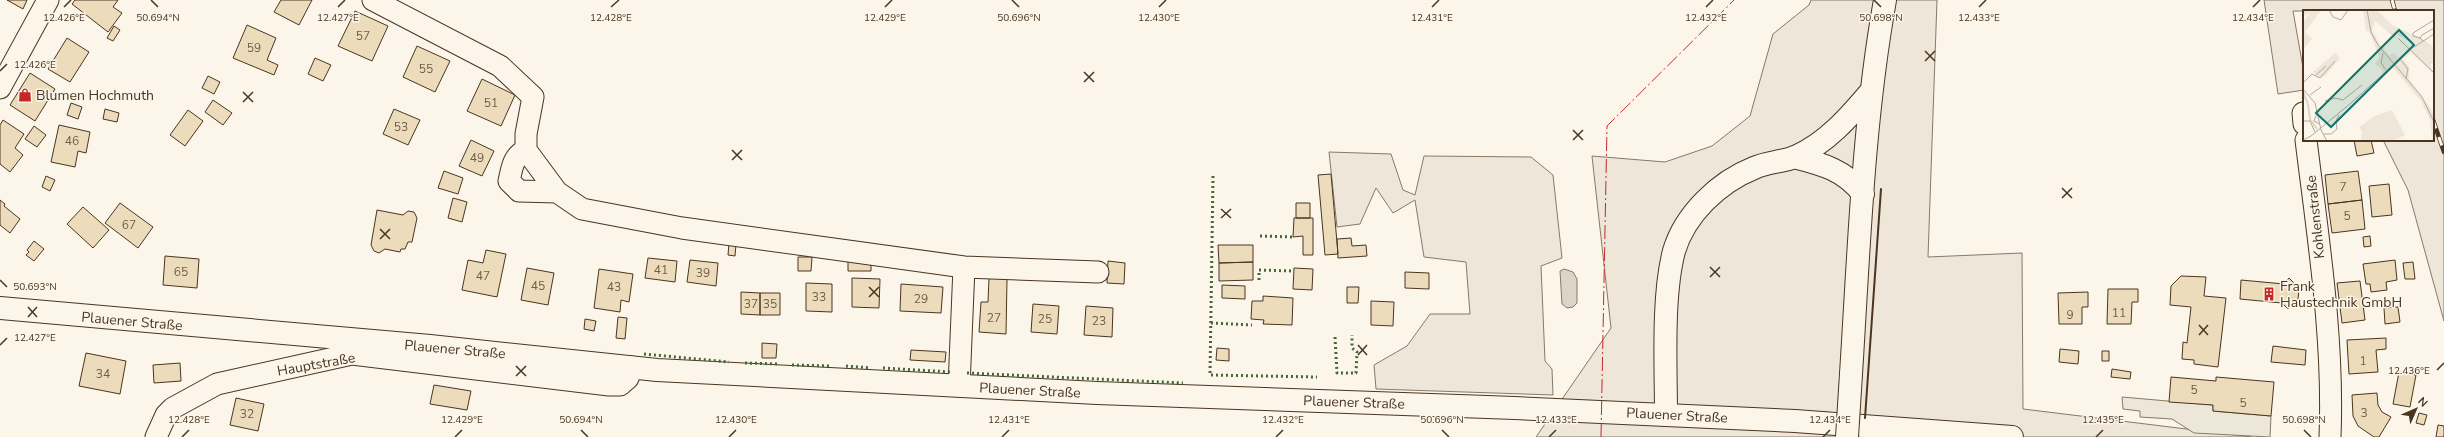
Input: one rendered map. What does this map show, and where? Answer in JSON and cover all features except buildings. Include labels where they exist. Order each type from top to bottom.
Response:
[{"type":"main road","points":[[1847,437],[1863,194],[1872,90],[1885,0]]},
{"type":"main road","points":[[1666,415],[1666,351],[1670,274],[1674,250],[1684,228],[1703,202],[1736,176],[1771,162],[1794,157],[1835,130],[1872,90]]},
{"type":"main road","points":[[1794,157],[1830,167],[1842,173],[1854,182],[1863,194]]},
{"type":"main road","name":"Plauener Straße","points":[[0,308],[430,346],[632,367],[1097,393],[1795,421],[2012,437]]},
{"type":"street","points":[[0,88],[48,0]]},
{"type":"street","points":[[373,0],[500,66],[533,97],[526,134],[526,150],[557,192],[582,209],[682,228],[964,267],[1098,272]]},
{"type":"street","name":"Kohlenstraße","points":[[2306,141],[2328,329],[2332,385],[2330,437]]},
{"type":"street","points":[[526,150],[519,153],[513,164],[509,181],[519,191],[557,192]]},
{"type":"street","name":"Plauener Straße","points":[[959,386],[964,267]]},
{"type":"street","name":"Hauptstraße","points":[[156,437],[166,414],[173,408],[217,384],[352,354],[609,385],[620,385],[628,378],[632,367]]},
{"type":"shaded area","points":[[1811,0],[1937,0],[1928,257],[2022,253],[2023,409],[2252,437],[1536,437],[1611,328],[1592,156],[1665,162],[1712,146],[1750,116],[1773,34],[1809,5]]},
{"type":"shaded area","points":[[2264,0],[2444,0],[2444,321],[2408,190],[2384,141],[2434,141],[2434,10],[2293,11],[2303,67],[2303,90],[2278,94]]},
{"type":"shaded area","points":[[1329,152],[1391,154],[1403,190],[1415,195],[1424,156],[1531,157],[1553,175],[1562,258],[1541,266],[1545,361],[1552,369],[1553,395],[1376,389],[1374,365],[1407,346],[1430,314],[1470,314],[1466,262],[1424,257],[1415,200],[1393,213],[1376,188],[1360,224],[1337,227]]},
{"type":"shaded area","points":[[1564,269],[1573,272],[1577,279],[1577,303],[1573,307],[1567,308],[1562,304],[1560,271]]},
{"type":"shaded area","points":[[2122,397],[2213,405],[2213,411],[2271,416],[2270,437],[2194,433],[2172,419],[2140,417],[2140,411],[2123,409]]},
{"type":"railway","points":[[2392,0],[2395,10]]},
{"type":"railway","points":[[2434,123],[2444,152]]},
{"type":"hedge","points":[[1213,176],[1210,375],[1317,377]]},
{"type":"hedge","points":[[1260,236],[1293,237]]},
{"type":"hedge","points":[[1259,280],[1259,270],[1294,271]]},
{"type":"hedge","points":[[1211,323],[1252,325]]},
{"type":"hedge","points":[[1335,337],[1337,373],[1356,373],[1357,352],[1352,348],[1352,335]]},
{"type":"hedge","points":[[644,354],[729,362]]},
{"type":"hedge","points":[[745,363],[780,364]]},
{"type":"hedge","points":[[792,365],[832,366]]},
{"type":"hedge","points":[[846,366],[871,368]]},
{"type":"hedge","points":[[883,368],[951,372]]},
{"type":"hedge","points":[[967,373],[1183,383]]},
{"type":"wall","points":[[1865,418],[1881,189]]},
{"type":"power","points":[[1601,437],[1607,126],[1734,0]]},
{"type":"place","name":"Blumen Hochmuth","points":[[25,95]]},
{"type":"place","name":"Frank Haustechnik GmbH","points":[[2269,294]]}]
